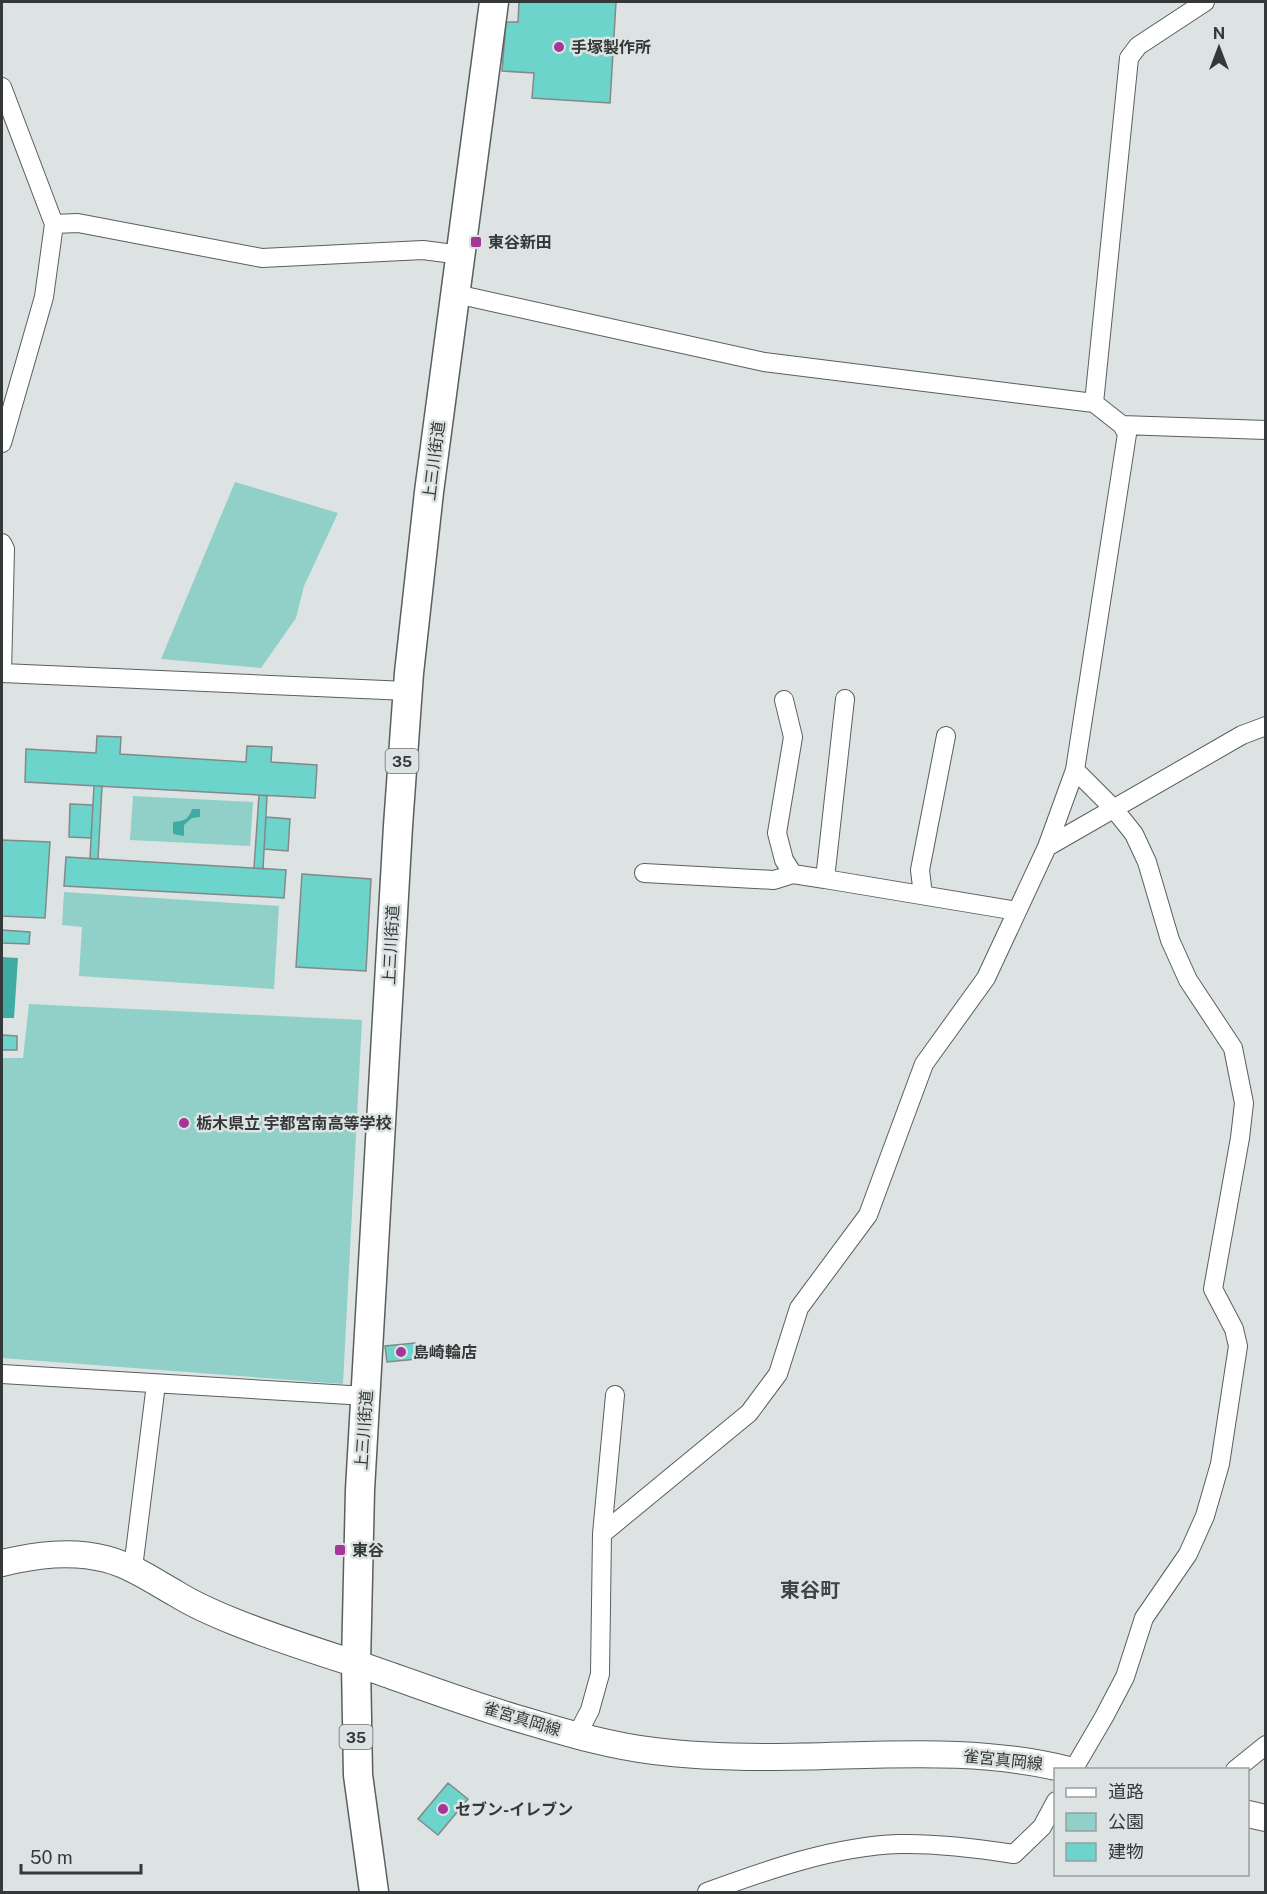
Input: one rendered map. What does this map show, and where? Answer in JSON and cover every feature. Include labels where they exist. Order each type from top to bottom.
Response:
[{"type":"main road","name":"上三川街道","points":[[374,1893],[358,1774],[356,1664],[360,1490],[387,1005],[407,692],[429,492],[494,2]]},
{"type":"main road","name":"雀宮真岡線","points":[[2,1563],[49,1555],[75,1554],[105,1558],[133,1568],[177,1595],[235,1622],[302,1647],[530,1722],[610,1744],[652,1751],[700,1755],[769,1757],[973,1755],[1013,1758],[1061,1768]]},
{"type":"main road","points":[[1249,1814],[1266,1818]]},
{"type":"street","points":[[1094,403],[1129,58],[1138,46],[1205,2]]},
{"type":"street","points":[[2,87],[54,224],[44,297],[2,443]]},
{"type":"street","points":[[54,224],[78,223],[262,258],[423,250],[461,255]]},
{"type":"street","points":[[456,294],[764,362],[1094,403],[1122,425],[1126,434],[1075,770],[1047,847],[986,978],[924,1064],[868,1215],[799,1308],[778,1374],[749,1413],[602,1534]]},
{"type":"street","points":[[1122,425],[1266,430]]},
{"type":"street","points":[[2,543],[5,549],[2,673],[407,692]]},
{"type":"street","points":[[825,879],[845,699]]},
{"type":"street","points":[[784,700],[793,737],[777,833],[784,860],[793,874]]},
{"type":"street","points":[[1047,847],[1242,735],[1266,726]]},
{"type":"street","points":[[923,895],[920,870],[946,736]]},
{"type":"street","points":[[1072,1768],[1104,1718],[1125,1677],[1144,1618],[1188,1554],[1205,1516],[1220,1464],[1238,1346],[1234,1329],[1212,1289],[1240,1138],[1244,1103],[1233,1048],[1188,980],[1170,940],[1147,862],[1134,834],[1114,809],[1075,770]]},
{"type":"street","points":[[644,873],[774,880],[793,874],[1017,910]]},
{"type":"street","points":[[2,1374],[366,1396]]},
{"type":"street","points":[[133,1568],[156,1384]]},
{"type":"street","points":[[577,1735],[590,1710],[600,1674],[602,1534],[615,1395]]},
{"type":"street","points":[[1237,1768],[1266,1745]]},
{"type":"street","points":[[707,1893],[764,1871],[854,1849],[898,1844],[964,1846],[1014,1854],[1042,1827],[1054,1805]]},
{"type":"green space","points":[[235,482],[338,513],[304,586],[296,618],[261,668],[161,659]]},
{"type":"green space","points":[[133,796],[253,802],[250,846],[130,840]]},
{"type":"green space","points":[[64,892],[279,906],[274,989],[79,976],[82,927],[62,925]]},
{"type":"green space","points":[[29,1004],[362,1020],[343,1384],[2,1358],[2,1058],[23,1058]]},
{"type":"shaded area","points":[[192,809],[200,809],[200,817],[192,818],[184,825],[184,836],[173,834],[173,822],[185,819]]},
{"type":"shaded area","points":[[2,957],[18,958],[14,1018],[2,1018]]},
{"type":"building","name":"手塚製作所","points":[[519,2],[616,2],[610,103],[532,98],[534,73],[502,71],[506,22],[518,22]]},
{"type":"building","points":[[97,736],[121,737],[120,754],[246,762],[247,746],[272,747],[271,762],[317,765],[315,798],[25,782],[26,749],[96,753]]},
{"type":"building","points":[[94,786],[102,786],[98,859],[90,859]]},
{"type":"building","points":[[259,795],[267,796],[263,869],[254,868]]},
{"type":"building","points":[[70,804],[93,805],[91,838],[69,837]]},
{"type":"building","points":[[266,817],[290,819],[288,851],[264,849]]},
{"type":"building","points":[[2,840],[50,842],[45,918],[2,916]]},
{"type":"building","points":[[66,857],[286,870],[284,898],[64,886]]},
{"type":"building","points":[[302,874],[371,879],[366,971],[296,967]]},
{"type":"building","points":[[2,930],[30,932],[29,944],[2,943]]},
{"type":"building","points":[[2,1035],[17,1036],[17,1050],[2,1050]]},
{"type":"building","name":"島崎輪店","points":[[415,1343],[417,1359],[387,1362],[385,1346]]},
{"type":"building","name":"セブン-イレブン","points":[[448,1783],[468,1799],[438,1835],[418,1819]]},
{"type":"place","name":"手塚製作所","points":[[559,47]]},
{"type":"place","name":"東谷新田","points":[[476,242]]},
{"type":"place","name":"栃木県立 宇都宮南高等学校","points":[[184,1123]]},
{"type":"place","name":"島崎輪店","points":[[401,1352]]},
{"type":"place","name":"東谷","points":[[340,1550]]},
{"type":"place","name":"セブン-イレブン","points":[[443,1809]]},
{"type":"district","name":"東谷町","points":[[810,1590]]}]
